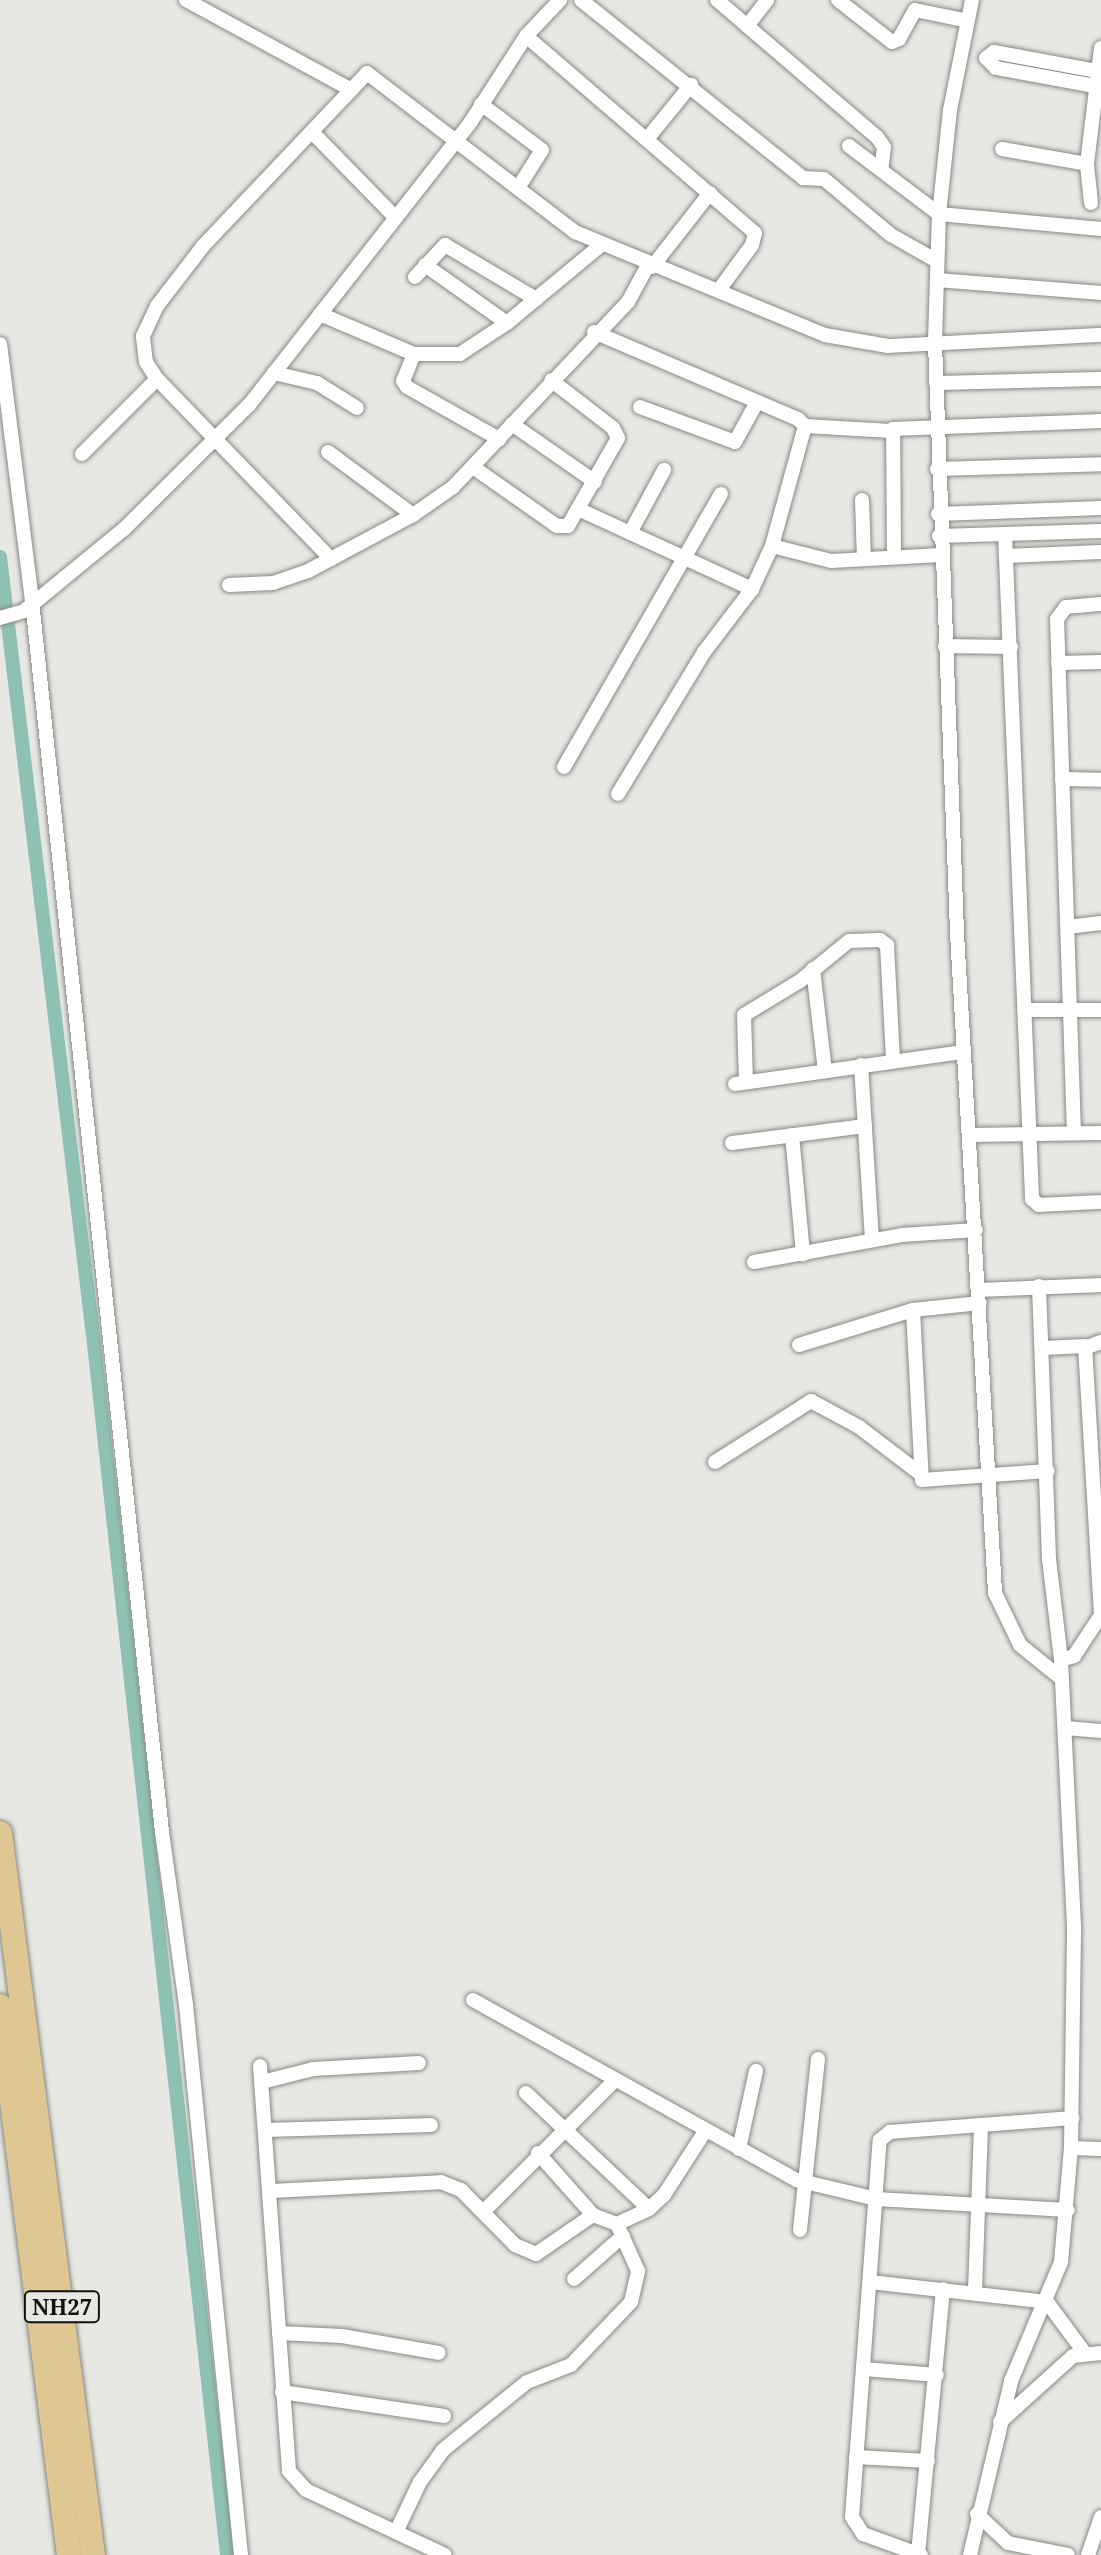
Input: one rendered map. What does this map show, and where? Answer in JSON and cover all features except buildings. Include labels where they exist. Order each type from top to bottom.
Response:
[{"type":"highway","name":"NH27","points":[[0,1833],[11,2006],[6,2048],[69,2555]]},
{"type":"highway","name":"NH27","points":[[11,2006],[29,2059],[93,2555]]},
{"type":"street","points":[[186,0],[350,89]]},
{"type":"street","points":[[2,616],[28,606],[124,529],[214,440],[274,373],[455,143],[526,36],[560,0]]},
{"type":"street","points":[[581,0],[691,85],[803,178],[824,179],[891,235],[937,261]]},
{"type":"street","points":[[717,0],[880,140],[881,170]]},
{"type":"street","points":[[747,26],[767,0]]},
{"type":"street","points":[[838,0],[892,42],[899,39],[915,10],[968,21]]},
{"type":"street","points":[[972,0],[950,110],[939,214],[935,343],[938,514],[964,1052],[995,1593],[1004,1618],[1027,1653],[1062,1679]]},
{"type":"street","points":[[526,36],[755,233],[752,245],[719,290]]},
{"type":"street","points":[[1091,203],[1087,164],[1101,48]]},
{"type":"street","points":[[1095,86],[996,68],[986,58],[994,52],[1097,71]]},
{"type":"street","points":[[331,559],[157,379],[143,348],[157,306],[203,246],[367,73],[375,75],[455,143],[601,245],[846,341],[935,343],[1101,335]]},
{"type":"street","points":[[647,139],[691,85]]},
{"type":"street","points":[[481,104],[542,150],[518,188]]},
{"type":"street","points":[[312,132],[396,218]]},
{"type":"street","points":[[849,146],[939,214],[1101,229]]},
{"type":"street","points":[[1002,149],[1087,164]]},
{"type":"street","points":[[229,585],[273,583],[331,559],[413,515],[473,467],[594,332],[628,302],[650,266],[710,193]]},
{"type":"street","points":[[320,314],[414,354],[460,354],[507,323],[601,245]]},
{"type":"street","points":[[507,323],[420,271],[439,248],[449,246],[536,299]]},
{"type":"street","points":[[937,280],[1101,293]]},
{"type":"street","points":[[594,332],[805,426],[891,431],[937,426],[1101,421]]},
{"type":"street","points":[[0,344],[162,1832],[213,2251],[241,2555]]},
{"type":"street","points":[[414,354],[403,381],[407,387],[499,439]]},
{"type":"street","points":[[274,373],[317,383],[357,408]]},
{"type":"street","points":[[82,454],[157,379]]},
{"type":"street","points":[[936,383],[1101,379]]},
{"type":"street","points":[[473,467],[561,528],[578,509],[615,450],[617,433],[551,380]]},
{"type":"street","points":[[640,407],[735,442],[757,402]]},
{"type":"street","points":[[512,424],[595,482]]},
{"type":"street","points":[[618,794],[704,652],[752,589],[772,546],[805,426]]},
{"type":"street","points":[[891,431],[894,557]]},
{"type":"street","points":[[328,452],[413,515]]},
{"type":"street","points":[[937,469],[1101,464]]},
{"type":"street","points":[[630,533],[664,470]]},
{"type":"street","points":[[564,767],[721,494]]},
{"type":"street","points":[[862,500],[864,559]]},
{"type":"street","points":[[938,514],[1101,508]]},
{"type":"street","points":[[578,509],[752,589]]},
{"type":"street","points":[[939,536],[1101,531]]},
{"type":"street","points":[[1005,534],[1028,1135],[1034,1203],[1101,1202]]},
{"type":"street","points":[[772,546],[818,560],[941,555]]},
{"type":"street","points":[[1006,556],[1101,552]]},
{"type":"street","points":[[1074,1133],[1073,1011],[1058,663],[1060,612],[1101,604]]},
{"type":"street","points":[[945,646],[1011,647]]},
{"type":"street","points":[[1058,663],[1101,662]]},
{"type":"street","points":[[1062,779],[1101,780]]},
{"type":"street","points":[[1068,927],[1101,923]]},
{"type":"street","points":[[893,1061],[885,942],[849,941],[744,1015],[740,1083],[964,1052]]},
{"type":"street","points":[[813,969],[825,1071]]},
{"type":"street","points":[[1024,1010],[1101,1010]]},
{"type":"street","points":[[861,1065],[872,1240]]},
{"type":"street","points":[[732,1143],[865,1126]]},
{"type":"street","points":[[970,1135],[1101,1133]]},
{"type":"street","points":[[792,1135],[803,1254]]},
{"type":"street","points":[[754,1262],[872,1240],[976,1230]]},
{"type":"street","points":[[799,1345],[913,1310],[980,1296],[1039,1286],[1101,1285]]},
{"type":"street","points":[[970,2555],[998,2423],[1021,2353],[1059,2276],[1068,2210],[1072,2035],[1066,1728],[1049,1559],[1039,1286]]},
{"type":"street","points":[[913,1310],[918,1472]]},
{"type":"street","points":[[1043,1348],[1101,1342]]},
{"type":"street","points":[[1061,1660],[1074,1656],[1101,1615],[1085,1346]]},
{"type":"street","points":[[715,1462],[807,1400],[859,1427],[929,1482],[1048,1471]]},
{"type":"street","points":[[1066,1728],[1101,1731]]},
{"type":"street","points":[[473,2000],[704,2133],[807,2183],[876,2199],[1068,2210]]},
{"type":"street","points":[[800,2230],[818,2059]]},
{"type":"street","points":[[262,2082],[313,2069],[419,2063]]},
{"type":"street","points":[[260,2066],[272,2191],[282,2392],[294,2482],[445,2555]]},
{"type":"street","points":[[739,2149],[756,2071]]},
{"type":"street","points":[[483,2212],[538,2153],[614,2081]]},
{"type":"street","points":[[526,2093],[649,2209]]},
{"type":"street","points":[[943,2289],[919,2554],[858,2531],[852,2517],[882,2135],[1072,2118]]},
{"type":"street","points":[[266,2130],[431,2125]]},
{"type":"street","points":[[975,2291],[981,2125]]},
{"type":"street","points":[[574,2279],[620,2230],[664,2195],[704,2133]]},
{"type":"street","points":[[1071,2148],[1101,2149]]},
{"type":"street","points":[[396,2532],[420,2482],[443,2450],[527,2382],[571,2365],[631,2302],[638,2271],[620,2230],[593,2215],[538,2153]]},
{"type":"street","points":[[272,2191],[441,2182],[461,2190],[515,2245],[536,2254],[593,2215]]},
{"type":"street","points":[[870,2282],[975,2291],[1047,2302],[1084,2352]]},
{"type":"street","points":[[279,2333],[342,2336],[439,2353]]},
{"type":"street","points":[[998,2423],[1059,2367],[1084,2352],[1101,2353]]},
{"type":"street","points":[[864,2369],[937,2375]]},
{"type":"street","points":[[282,2392],[444,2416]]},
{"type":"street","points":[[856,2457],[928,2461]]},
{"type":"street","points":[[977,2514],[1008,2543],[1068,2555]]},
{"type":"street","points":[[1088,2555],[1101,2517]]},
{"type":"waterway","points":[[0,557],[94,1344],[227,2555]]}]
